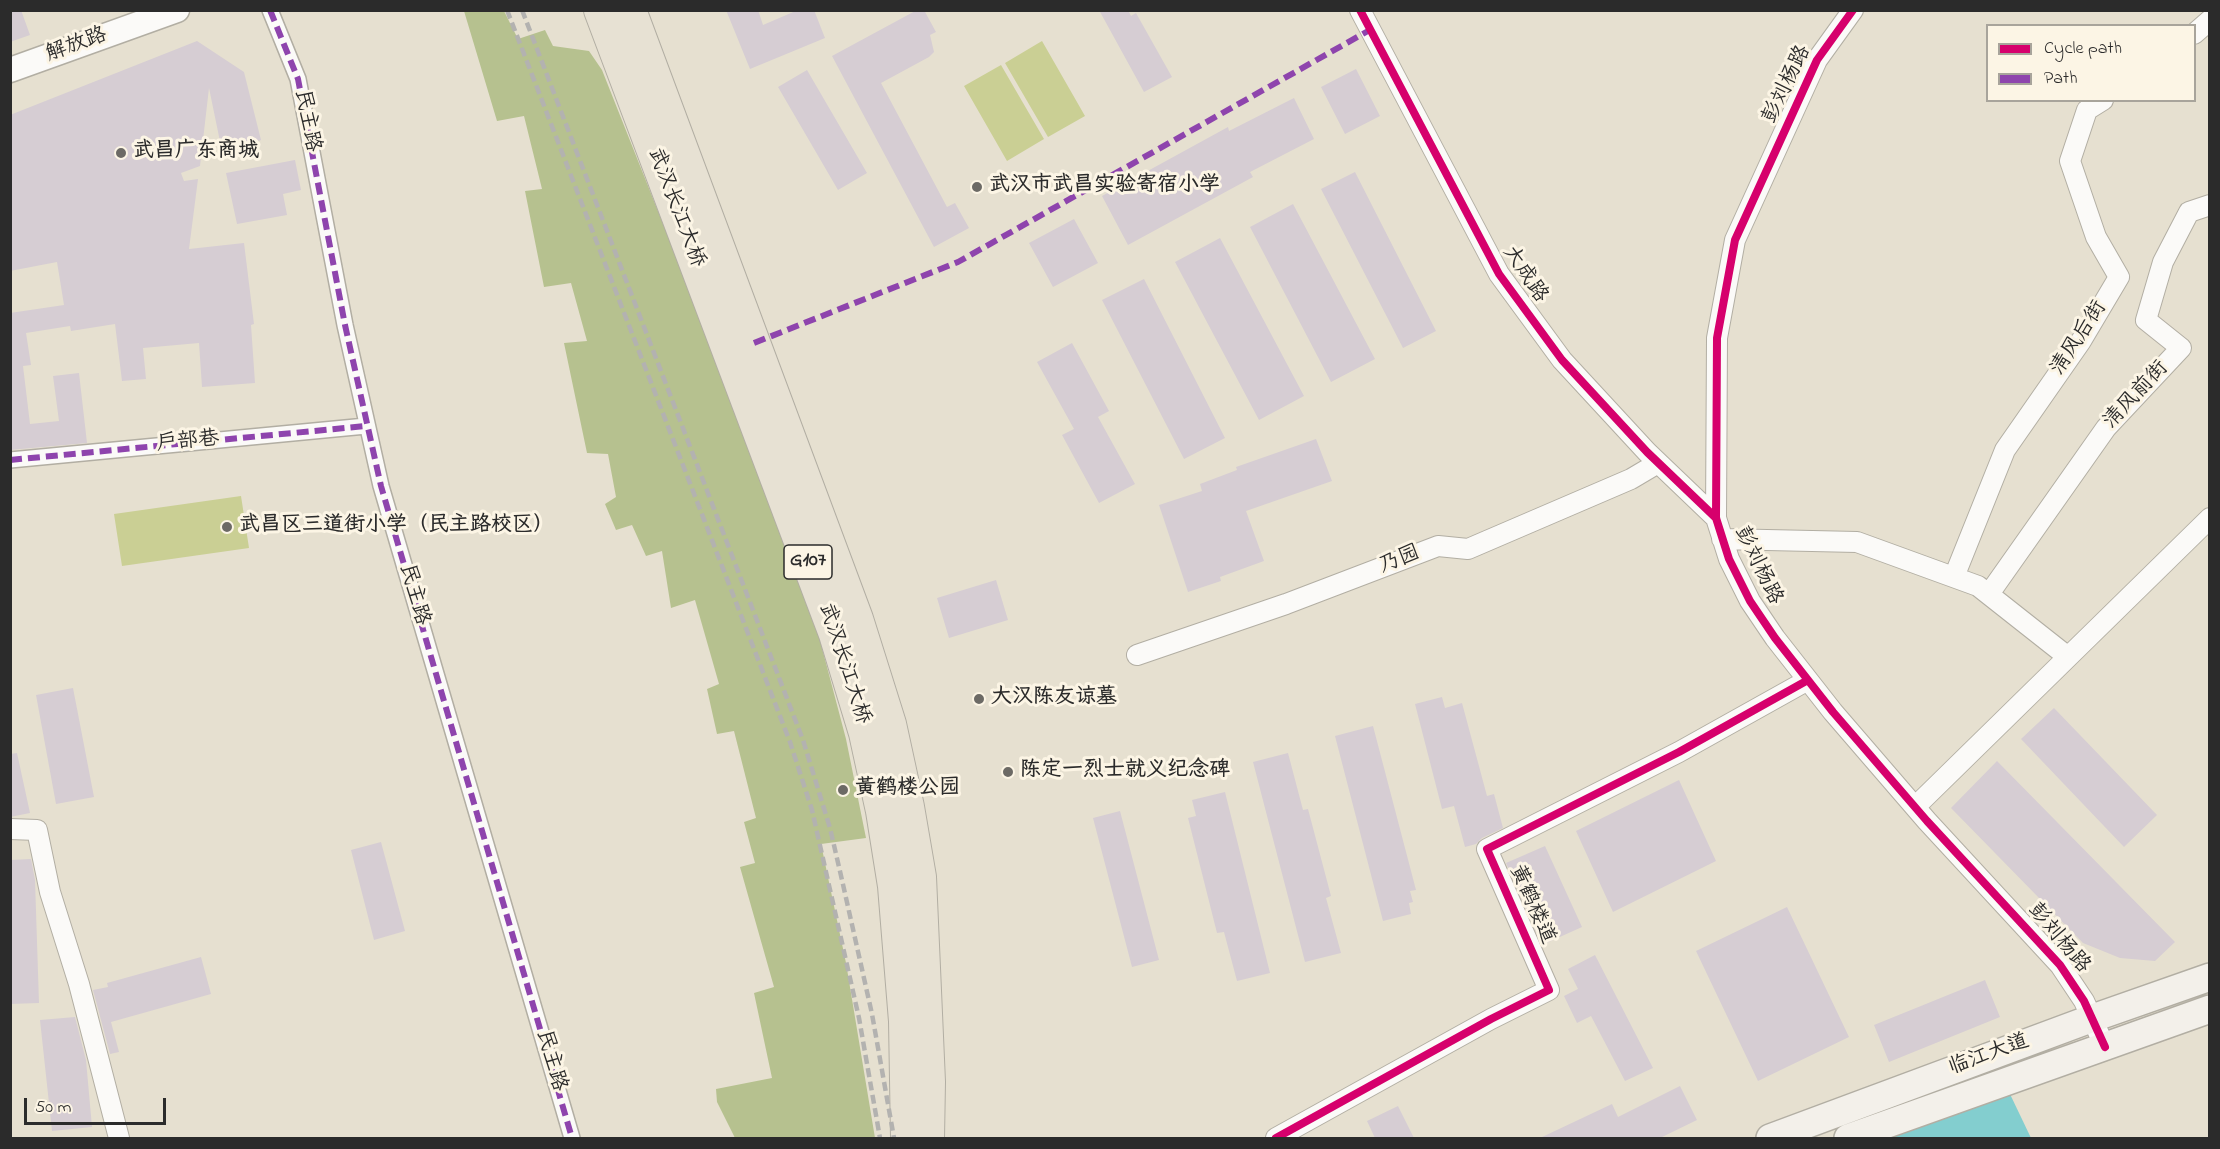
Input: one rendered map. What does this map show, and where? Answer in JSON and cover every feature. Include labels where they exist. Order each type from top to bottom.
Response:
[{"type":"highway","name":"武汉长江大桥","points":[[600,10],[835,634],[865,733],[882,811],[894,886],[905,1021],[907,1138]]},
{"type":"highway","name":"武汉长江大桥","points":[[630,10],[854,609],[890,724],[920,877],[929,1082],[928,1138]]},
{"type":"main road","name":"临江大道","points":[[1770,1138],[2210,977]]},
{"type":"main road","name":"临江大道","points":[[1848,1138],[2210,1008]]},
{"type":"street","name":"解放路","points":[[10,70],[177,10]]},
{"type":"street","name":"民主路","points":[[270,10],[298,79],[366,426],[384,497],[572,1138]]},
{"type":"street","name":"大成路","points":[[1360,10],[1499,274],[1562,360],[1658,463],[1716,518]]},
{"type":"street","name":"彭刘杨路","points":[[1853,10],[1817,60],[1735,240],[1717,338],[1716,518],[1729,559],[1750,601],[1808,680],[1915,807],[2045,947],[2075,986],[2093,1018],[2105,1047]]},
{"type":"street","points":[[2196,32],[2210,20]]},
{"type":"street","name":"清风后街","points":[[1954,577],[2005,450],[2081,341],[2119,278],[2096,237],[2070,161],[2087,110],[2100,102]]},
{"type":"street","name":"清风前街","points":[[1989,594],[2106,428],[2181,348],[2146,320],[2163,262],[2189,212],[2210,205]]},
{"type":"street","name":"户部巷","points":[[10,460],[366,426]]},
{"type":"street","name":"乃园","points":[[1137,655],[1286,604],[1438,546],[1468,549],[1631,479],[1658,463]]},
{"type":"street","points":[[1915,807],[2210,518]]},
{"type":"street","points":[[1722,539],[1857,542],[1978,586],[2068,657]]},
{"type":"street","name":"黄鹤楼道","points":[[1276,1138],[1491,1018],[1549,990],[1487,849],[1679,752],[1808,680]]},
{"type":"street","points":[[10,830],[37,830],[50,892],[79,984],[119,1138]]},
{"type":"green space","points":[[464,11],[504,11],[518,39],[545,30],[553,46],[589,51],[602,70],[677,259],[817,629],[846,739],[866,838],[821,844],[846,963],[875,1138],[735,1138],[717,1102],[716,1089],[772,1078],[754,993],[774,987],[740,867],[755,863],[744,822],[756,818],[734,731],[717,734],[707,689],[719,684],[695,600],[671,608],[662,551],[646,556],[632,525],[616,530],[605,504],[616,497],[608,454],[587,453],[564,343],[587,341],[571,283],[544,287],[525,191],[542,189],[524,116],[497,121]]},
{"type":"green space","points":[[1042,41],[1085,116],[1048,137],[1005,63]]},
{"type":"green space","points":[[1001,65],[1044,139],[1007,161],[964,86]]},
{"type":"green space","points":[[241,496],[249,548],[122,566],[114,514]]},
{"type":"water","points":[[2009,1092],[2031,1138],[1840,1138]]},
{"type":"building","points":[[10,10],[21,10],[30,35],[10,42]]},
{"type":"building","points":[[726,10],[758,10],[763,25],[798,10],[814,10],[825,38],[750,69]]},
{"type":"building","points":[[917,10],[924,10],[936,32],[930,35],[934,52],[881,83],[947,207],[955,203],[969,228],[934,247],[832,56]]},
{"type":"building","points":[[1099,10],[1128,10],[1131,16],[1136,13],[1172,77],[1144,92]]},
{"type":"building","points":[[197,41],[244,72],[261,140],[223,156],[209,88],[200,166],[181,173],[184,181],[198,179],[189,249],[244,243],[254,324],[251,325],[255,383],[202,387],[199,343],[143,348],[146,379],[122,381],[115,324],[71,331],[70,326],[26,333],[31,365],[23,366],[30,424],[59,421],[53,376],[79,373],[87,443],[10,450],[10,313],[64,305],[57,262],[10,271],[10,115]]},
{"type":"building","points":[[1356,69],[1380,116],[1345,134],[1321,87]]},
{"type":"building","points":[[807,70],[867,173],[838,190],[778,87]]},
{"type":"building","points":[[1294,98],[1314,139],[1250,172],[1253,177],[1128,245],[1102,196],[1228,127],[1229,131]]},
{"type":"building","points":[[295,160],[301,190],[283,194],[287,215],[237,224],[226,173]]},
{"type":"building","points":[[1355,172],[1436,331],[1403,348],[1321,189]]},
{"type":"building","points":[[1293,204],[1375,359],[1331,382],[1250,227]]},
{"type":"building","points":[[1074,219],[1098,263],[1053,287],[1029,243]]},
{"type":"building","points":[[1220,238],[1304,396],[1259,420],[1175,262]]},
{"type":"building","points":[[1144,279],[1225,438],[1184,459],[1102,300]]},
{"type":"building","points":[[1072,343],[1109,411],[1098,417],[1135,484],[1099,503],[1062,435],[1074,429],[1037,362]]},
{"type":"building","points":[[1316,439],[1332,481],[1246,511],[1264,561],[1220,577],[1221,581],[1188,592],[1159,505],[1202,491],[1200,484],[1237,470],[1236,467]]},
{"type":"building","points":[[996,580],[1008,620],[949,638],[937,598]]},
{"type":"building","points":[[73,688],[94,797],[56,804],[36,695]]},
{"type":"building","points":[[1442,697],[1445,708],[1462,703],[1487,796],[1494,794],[1503,828],[1482,838],[1476,844],[1465,847],[1454,806],[1442,809],[1415,704]]},
{"type":"building","points":[[2054,708],[2157,815],[2124,847],[2021,739]]},
{"type":"building","points":[[1373,726],[1416,890],[1410,891],[1413,902],[1409,903],[1411,914],[1383,921],[1335,736]]},
{"type":"building","points":[[17,753],[30,813],[10,817],[10,754]]},
{"type":"building","points":[[1288,753],[1303,810],[1308,809],[1331,896],[1326,898],[1341,953],[1305,962],[1253,762]]},
{"type":"building","points":[[1997,761],[2175,942],[2155,961],[2120,958],[2083,943],[1951,808]]},
{"type":"building","points":[[1679,780],[1716,861],[1613,912],[1576,831]]},
{"type":"building","points":[[1225,792],[1270,973],[1237,981],[1224,932],[1217,933],[1188,818],[1196,816],[1192,800]]},
{"type":"building","points":[[1120,811],[1159,960],[1132,967],[1093,818]]},
{"type":"building","points":[[381,842],[405,931],[374,940],[351,850]]},
{"type":"building","points":[[1545,846],[1582,927],[1542,945],[1506,863]]},
{"type":"building","points":[[31,859],[35,880],[39,1003],[10,1004],[10,860]]},
{"type":"building","points":[[1787,907],[1849,1037],[1758,1081],[1696,951]]},
{"type":"building","points":[[1595,955],[1653,1068],[1625,1081],[1591,1016],[1577,1023],[1564,996],[1578,989],[1568,969]]},
{"type":"building","points":[[201,957],[211,994],[111,1022],[119,1052],[110,1054],[93,990],[108,987],[107,983]]},
{"type":"building","points":[[1985,980],[2000,1017],[1889,1062],[1874,1025]]},
{"type":"building","points":[[75,1017],[86,1060],[92,1127],[52,1131],[40,1020]]},
{"type":"building","points":[[1680,1086],[1697,1120],[1660,1138],[1540,1138],[1612,1104],[1618,1117]]},
{"type":"building","points":[[1398,1106],[1414,1138],[1375,1138],[1367,1121]]},
{"type":"railway","points":[[507,10],[790,742],[812,810],[859,1018],[880,1138]]},
{"type":"railway","points":[[522,10],[803,740],[830,828],[842,880],[872,1014],[894,1138]]},
{"type":"marked path","points":[[270,10],[298,79],[345,325],[381,486],[572,1138]]},
{"type":"marked path","points":[[754,343],[958,262],[1368,31]]},
{"type":"marked path","points":[[10,460],[366,426]]},
{"type":"cycle path","points":[[1360,10],[1499,274],[1562,360],[1647,452],[1716,518]]},
{"type":"cycle path","points":[[1853,10],[1817,60],[1735,240],[1717,338],[1716,518],[1729,559],[1750,601],[1775,638],[1833,712],[1927,821],[2060,965],[2084,1001],[2105,1047]]},
{"type":"cycle path","points":[[1276,1138],[1491,1019],[1549,990],[1487,849],[1679,752],[1808,680]]},
{"type":"place","name":"武昌广东商城","points":[[121,153]]},
{"type":"place","name":"武汉市武昌实验寄宿小学","points":[[977,187]]},
{"type":"place","name":"武昌区三道街小学（民主路校区）","points":[[227,527]]},
{"type":"place","name":"大汉陈友谅墓","points":[[979,699]]},
{"type":"place","name":"陈定一烈士就义纪念碑","points":[[1008,772]]},
{"type":"place","name":"黄鹤楼公园","points":[[843,790]]}]
